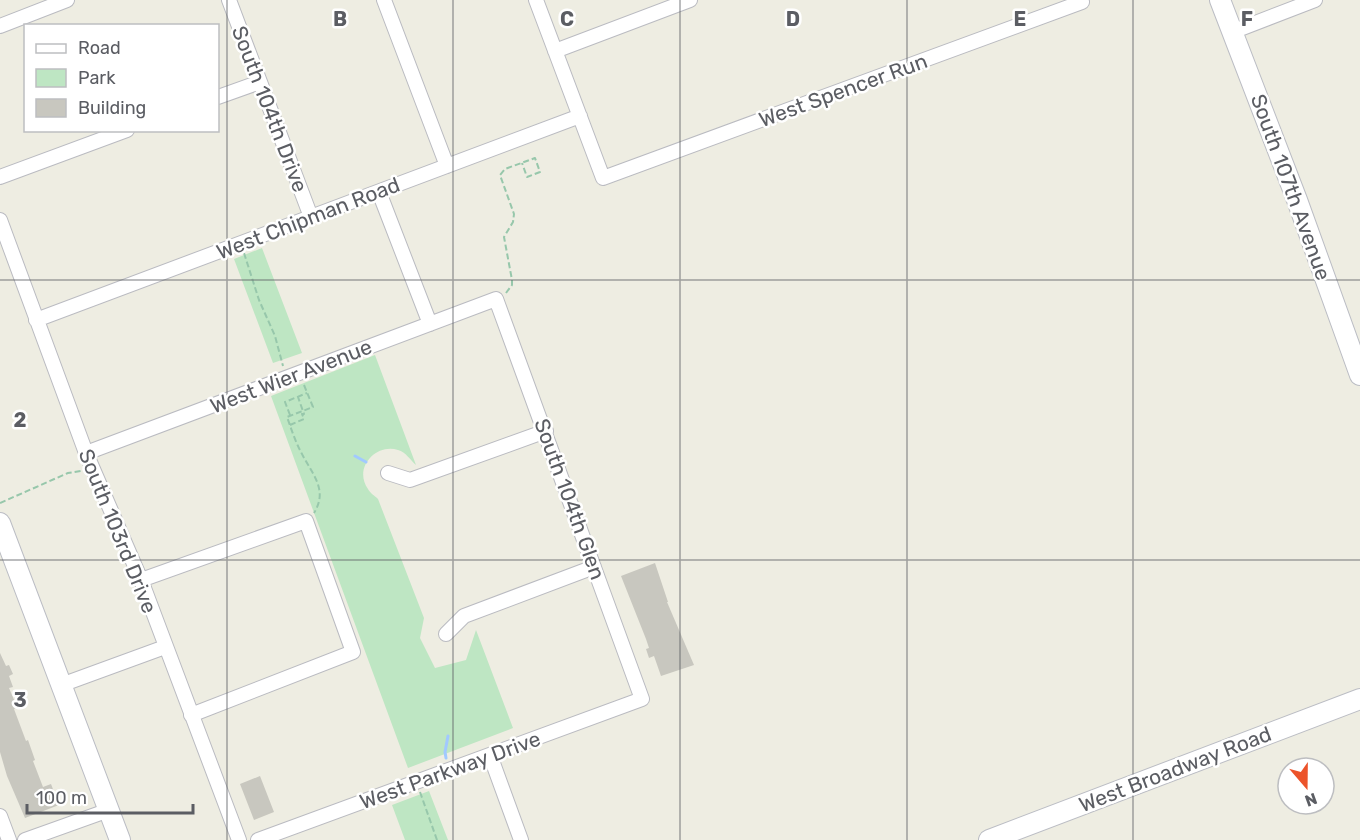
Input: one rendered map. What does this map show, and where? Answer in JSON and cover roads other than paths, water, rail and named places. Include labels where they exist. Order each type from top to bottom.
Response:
[{"type":"main road","name":"South 107th Avenue","points":[[1220,0],[1297,200],[1360,375]]},
{"type":"main road","points":[[0,523],[120,840]]},
{"type":"main road","name":"West Broadway Road","points":[[989,840],[1360,699]]},
{"type":"street","points":[[0,26],[67,0]]},
{"type":"street","name":"South 104th Drive","points":[[229,0],[311,217]]},
{"type":"street","points":[[384,0],[447,166]]},
{"type":"street","points":[[536,0],[580,116]]},
{"type":"street","points":[[1233,32],[1315,0]]},
{"type":"street","points":[[555,51],[687,1]]},
{"type":"street","name":"West Spencer Run","points":[[580,116],[603,178],[1082,1]]},
{"type":"street","points":[[219,98],[260,82]]},
{"type":"street","name":"West Chipman Road","points":[[36,320],[580,116]]},
{"type":"street","points":[[0,177],[122,132]]},
{"type":"street","points":[[379,192],[430,324]]},
{"type":"street","name":"South 103rd Drive","points":[[0,220],[86,453],[141,580],[239,840]]},
{"type":"street","name":"West Wier Avenue","points":[[86,453],[496,299]]},
{"type":"street","name":"South 104th Glen","points":[[496,299],[642,699]]},
{"type":"street","points":[[388,473],[410,480],[546,431]]},
{"type":"street","points":[[141,580],[306,521],[352,652],[191,715]]},
{"type":"street","points":[[446,634],[464,616],[594,567]]},
{"type":"street","points":[[61,684],[165,646]]},
{"type":"street","name":"West Parkway Drive","points":[[258,840],[642,699]]},
{"type":"street","points":[[490,755],[521,840]]},
{"type":"street","points":[[25,840],[109,810]]},
{"type":"street","points":[[0,816],[9,840]]},
{"type":"waterway","points":[[355,456],[366,462]]},
{"type":"waterway","points":[[446,758],[448,736]]}]
